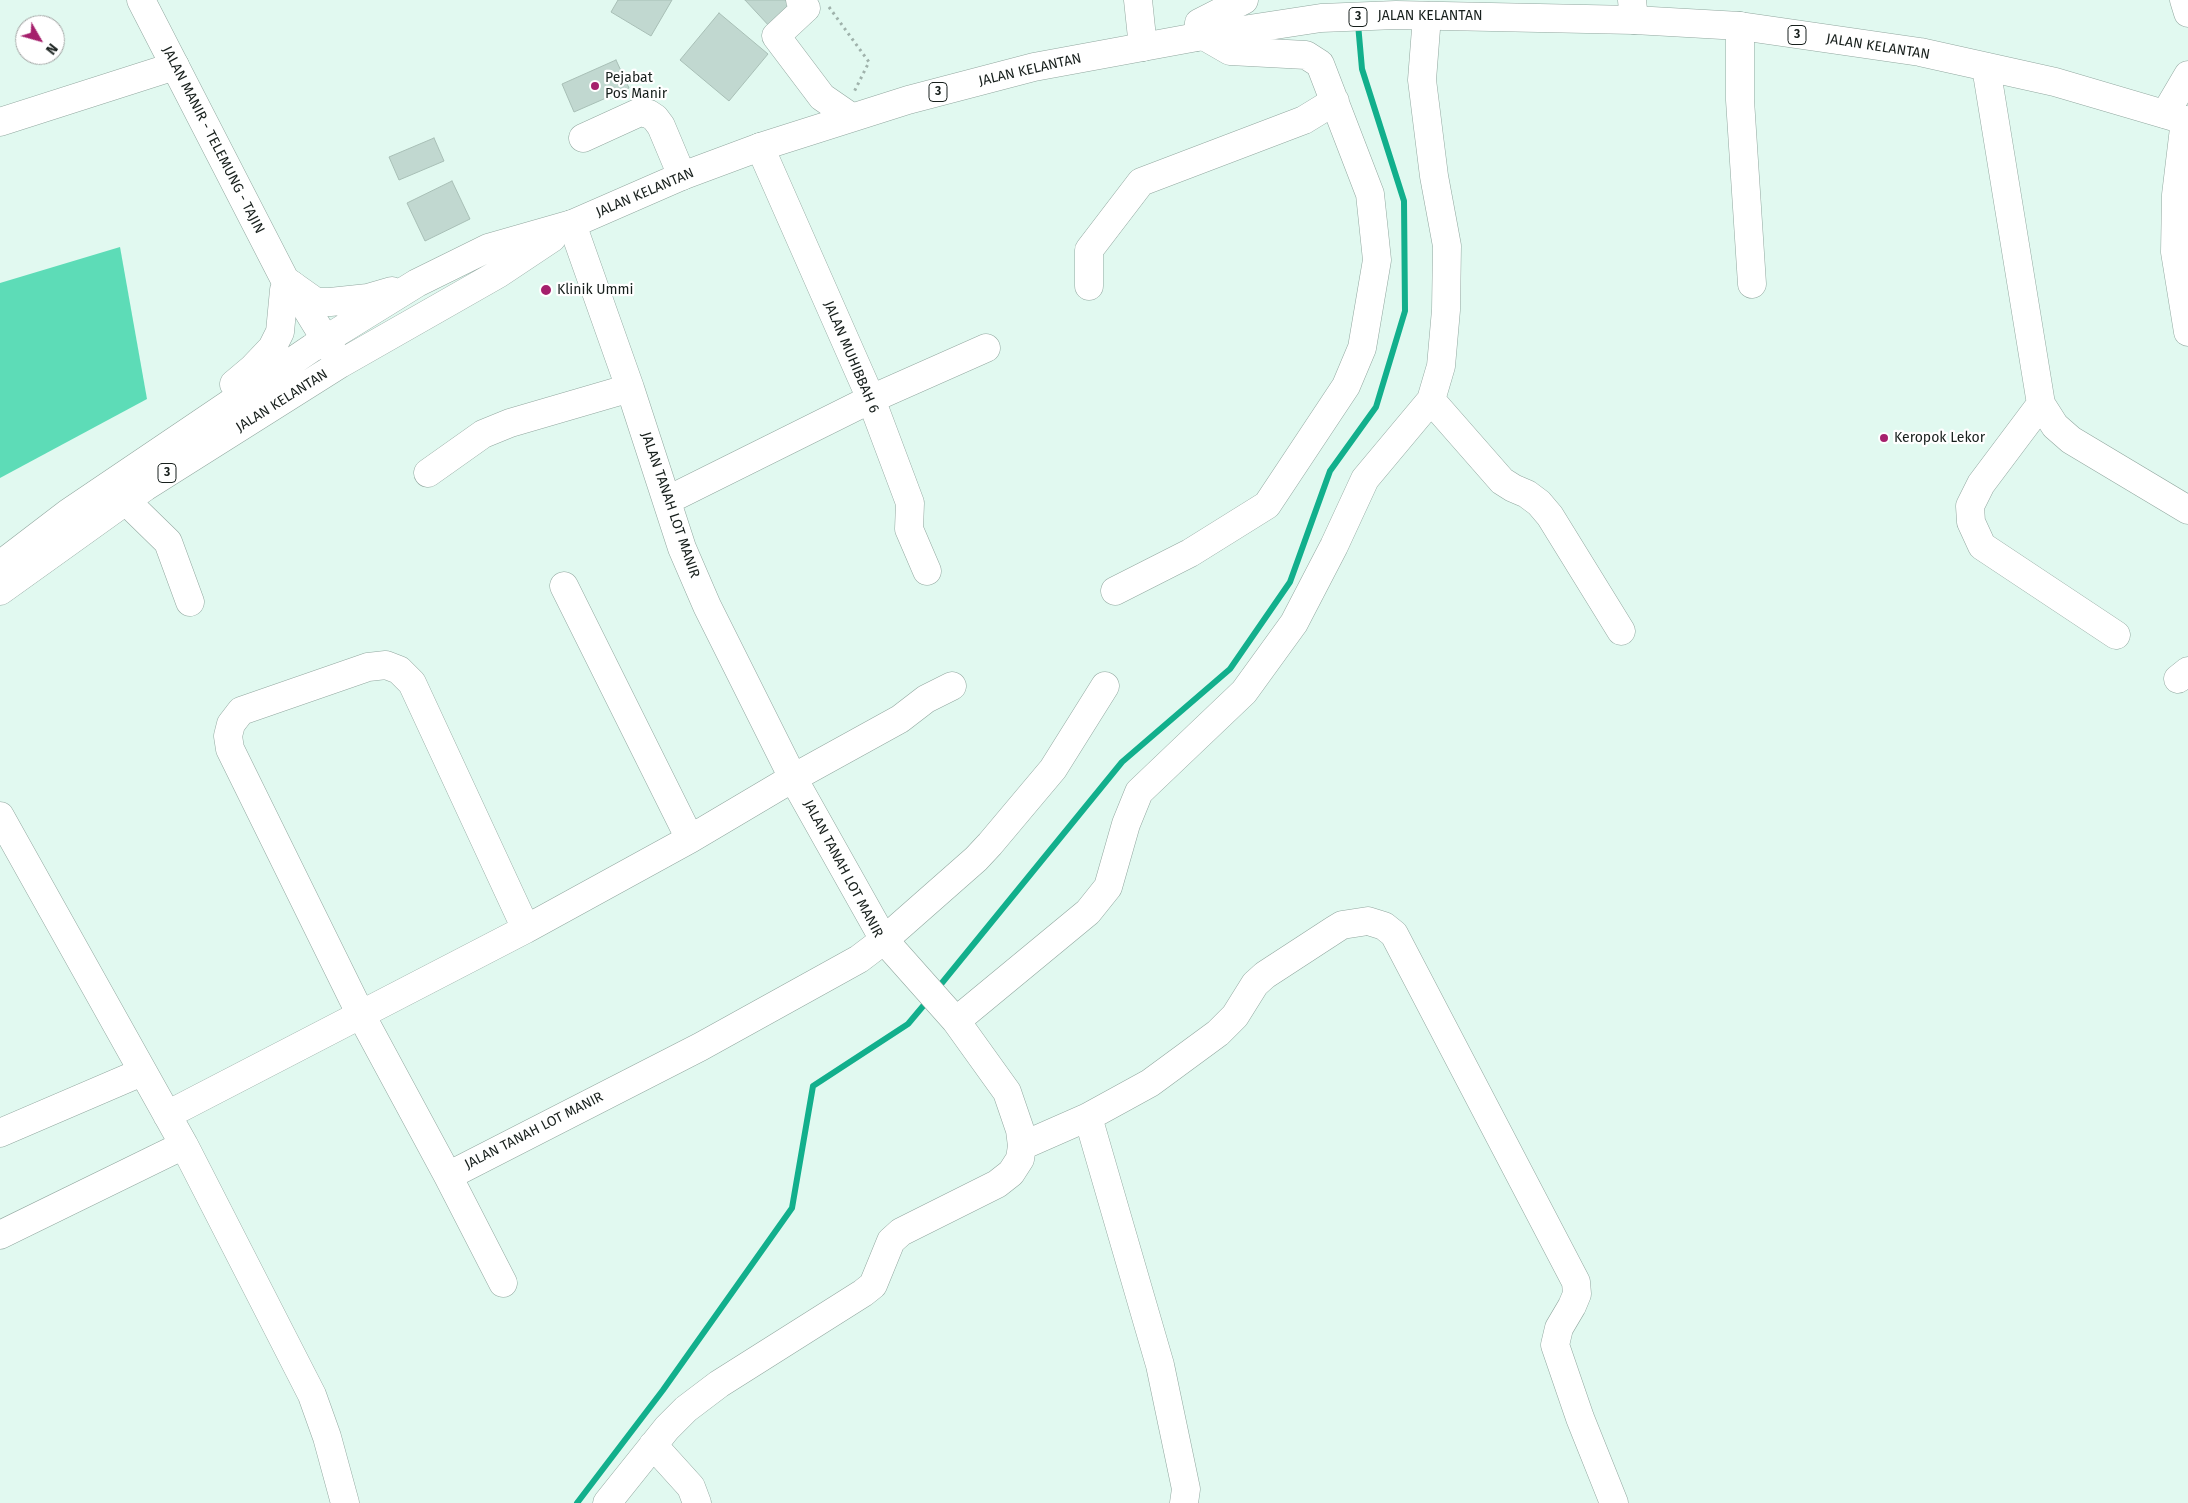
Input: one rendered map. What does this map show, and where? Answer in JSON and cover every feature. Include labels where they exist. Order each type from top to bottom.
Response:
[{"type":"main road","name":"JALAN MANIR - TELEMUNG - TAJIN","points":[[141,0],[287,285],[333,368]]},
{"type":"main road","points":[[800,0],[806,8],[776,36],[822,97],[851,117]]},
{"type":"main road","points":[[1138,0],[1143,47]]},
{"type":"main road","points":[[1115,591],[1190,553],[1267,505],[1346,386],[1362,348],[1377,260],[1370,194],[1320,64],[1306,55],[1230,51],[1201,36],[1199,23],[1244,0]]},
{"type":"main road","points":[[2184,0],[2188,13]]},
{"type":"main road","name":"JALAN KELANTAN","points":[[0,565],[68,513],[319,344],[417,284],[488,248],[572,224],[682,176],[760,147],[908,100],[1034,67],[1201,36],[1321,18],[1633,10],[1920,52],[2055,82],[2179,118]]},
{"type":"main road","points":[[950,1014],[1088,912],[1108,887],[1126,824],[1139,792],[1244,692],[1294,623],[1334,546],[1365,479],[1431,400],[1441,366],[1446,310],[1447,246],[1434,176],[1422,80],[1427,16]]},
{"type":"main road","points":[[1740,26],[1740,100],[1752,284]]},
{"type":"main road","points":[[0,122],[175,66]]},
{"type":"main road","points":[[1986,67],[2041,404],[2055,426],[2071,440],[2188,510]]},
{"type":"main road","points":[[2188,75],[2179,118],[2175,252],[2188,332]]},
{"type":"main road","points":[[1089,286],[1089,250],[1141,182],[1304,120],[1336,102]]},
{"type":"main road","points":[[584,138],[640,112],[649,114],[661,126],[682,176]]},
{"type":"main road","name":"JALAN MUHIBBAH 6","points":[[760,147],[871,399],[910,503],[909,529],[927,571]]},
{"type":"main road","name":"JALAN KELANTAN","points":[[0,591],[126,501],[333,368],[498,274],[572,224]]},
{"type":"main road","name":"JALAN TANAH LOT MANIR","points":[[526,928],[412,683],[399,670],[386,665],[368,667],[241,711],[231,724],[228,736],[230,749],[360,1013],[448,1176],[700,1046],[858,959],[884,940],[793,778],[707,606],[682,548],[668,500],[630,388],[572,224]]},
{"type":"main road","points":[[138,465],[253,368],[272,348],[280,332],[287,285],[316,302],[330,302],[368,298],[417,284]]},
{"type":"main road","points":[[668,500],[871,399],[986,348]]},
{"type":"main road","points":[[428,473],[483,434],[510,423],[630,388]]},
{"type":"main road","points":[[1431,400],[1502,481],[1526,494],[1544,510],[1621,631]]},
{"type":"main road","points":[[2041,404],[1981,484],[1970,506],[1971,522],[1982,546],[2116,635]]},
{"type":"main road","points":[[126,501],[168,542],[190,602]]},
{"type":"main road","points":[[564,586],[690,839]]},
{"type":"main road","points":[[167,1115],[526,928],[690,839],[793,778],[900,719],[926,699],[952,686]]},
{"type":"main road","points":[[607,1503],[653,1445],[686,1408],[719,1384],[863,1293],[873,1285],[891,1241],[901,1232],[997,1184],[1011,1172],[1020,1159],[1021,1138],[1007,1092],[950,1014],[884,940],[976,859],[990,844],[1053,769],[1105,686]]},
{"type":"main road","points":[[0,816],[184,1146],[312,1395],[327,1438],[345,1503]]},
{"type":"main road","points":[[1021,1138],[1088,1117],[1150,1082],[1218,1033],[1235,1016],[1255,984],[1334,930],[1342,926],[1368,921],[1384,926],[1394,934],[1576,1282],[1577,1294],[1559,1328],[1555,1345],[1580,1418],[1614,1503]]},
{"type":"main road","points":[[0,1133],[142,1072]]},
{"type":"main road","points":[[1088,1117],[1160,1365],[1186,1489],[1184,1503]]},
{"type":"main road","points":[[0,1235],[184,1146]]},
{"type":"main road","points":[[448,1176],[503,1283]]},
{"type":"main road","points":[[653,1445],[691,1488],[698,1503]]},
{"type":"path","points":[[824,0],[869,62],[854,92],[851,117]]},
{"type":"green space","points":[[120,247],[147,399],[0,478],[0,283]]},
{"type":"building","points":[[618,0],[672,0],[651,36],[611,12]]},
{"type":"building","points":[[745,0],[788,0],[794,7],[771,28]]},
{"type":"building","points":[[719,13],[768,54],[729,101],[680,60]]},
{"type":"building","name":"Pejabat Pos Manir","points":[[616,60],[629,88],[574,112],[562,84]]},
{"type":"building","points":[[434,138],[444,161],[399,180],[389,157]]},
{"type":"building","points":[[452,181],[470,219],[425,241],[407,203]]},
{"type":"waterway","points":[[937,989],[1122,762],[1230,669],[1290,582],[1330,471],[1376,407],[1405,311],[1404,201],[1362,69],[1358,24]]},
{"type":"waterway","points":[[577,1503],[663,1390],[792,1208],[813,1086],[908,1024],[929,999]]},
{"type":"place","name":"Pejabat Pos Manir","points":[[595,86]]},
{"type":"place","name":"Klinik Ummi","points":[[546,290]]},
{"type":"place","name":"Keropok Lekor","points":[[1884,438]]}]
